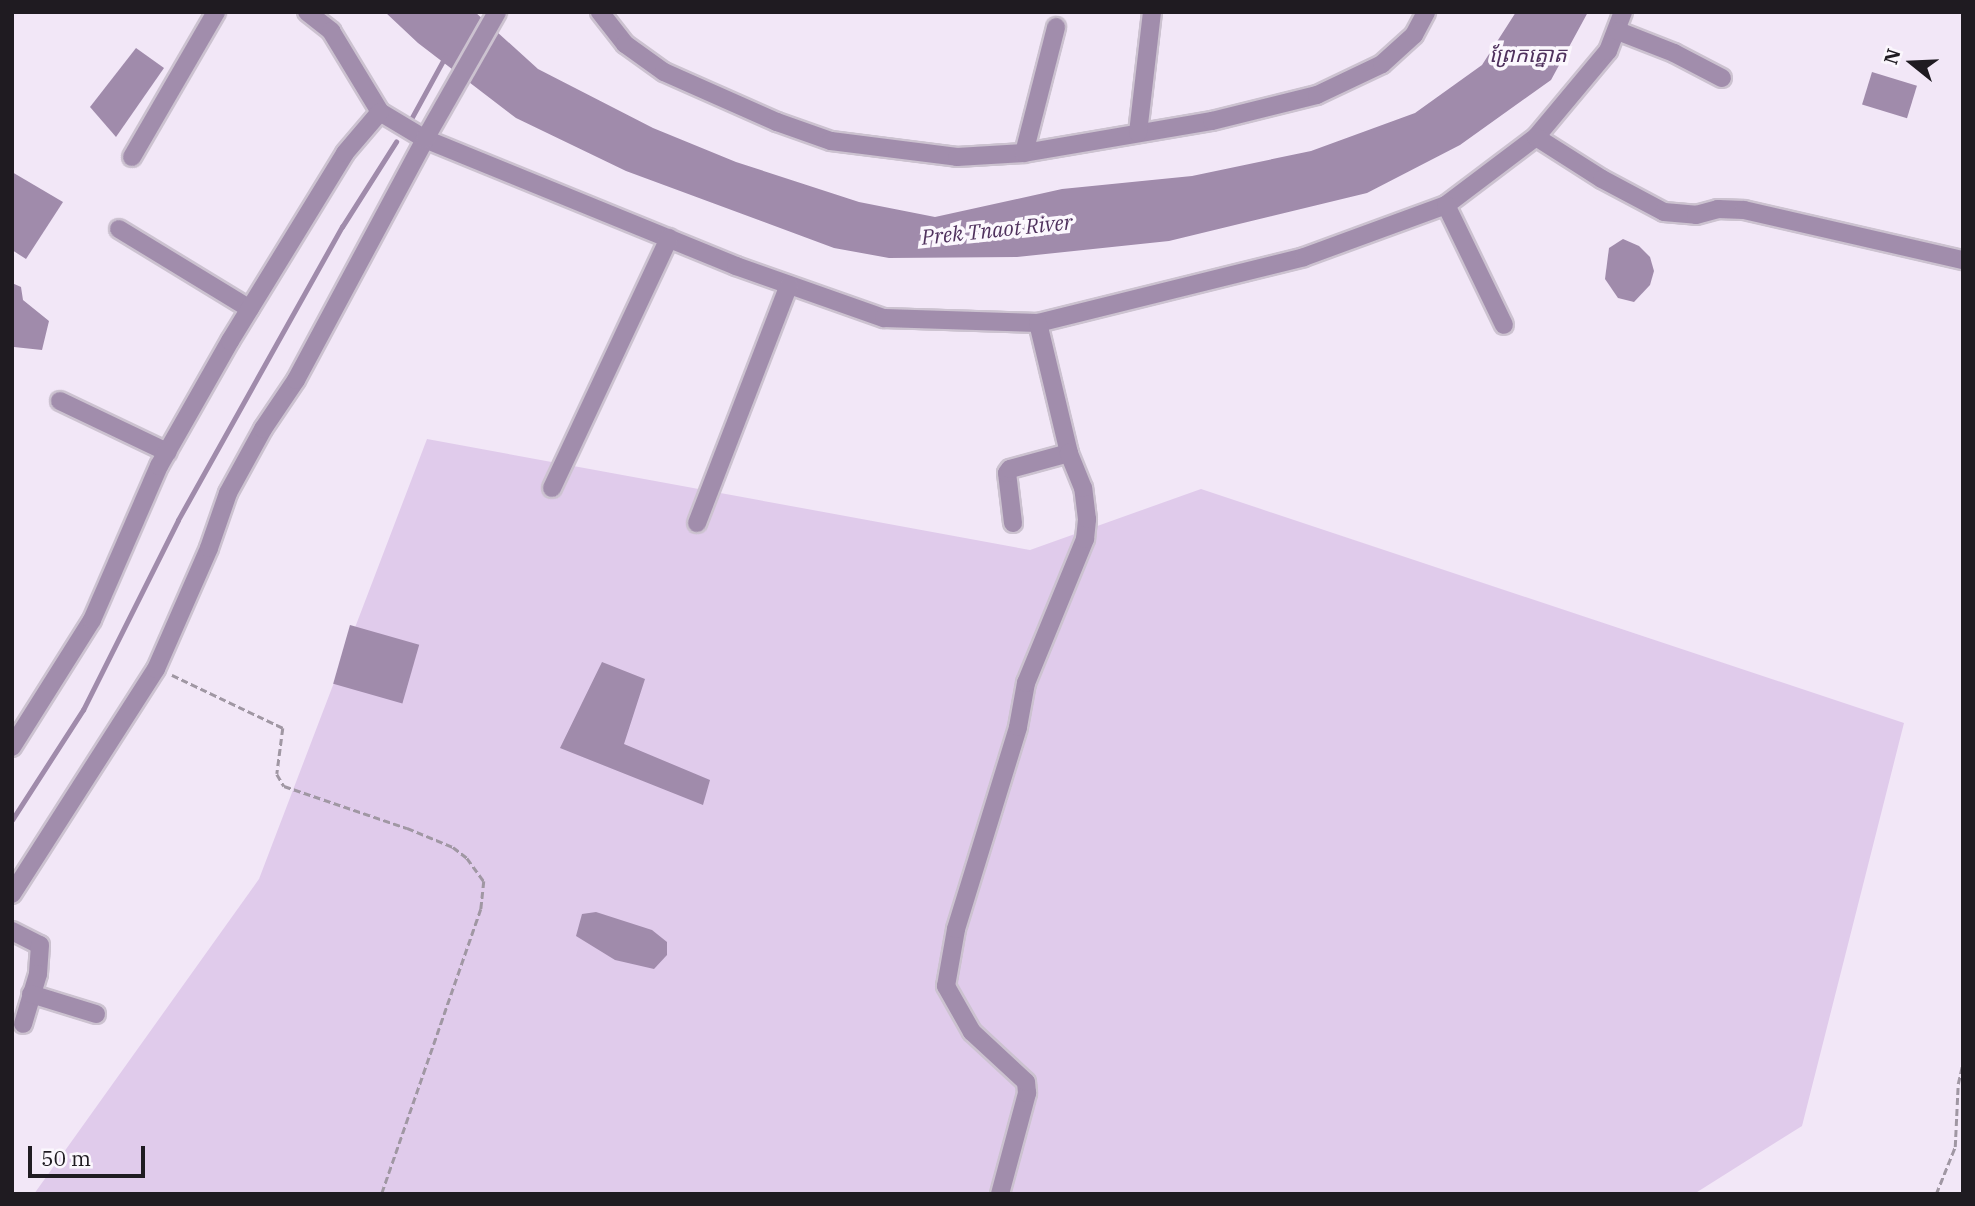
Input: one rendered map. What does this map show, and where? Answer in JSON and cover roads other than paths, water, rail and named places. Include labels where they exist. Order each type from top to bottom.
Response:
[{"type":"street","points":[[132,157],[216,12]]},
{"type":"street","points":[[307,12],[331,31],[380,112],[425,139],[668,238],[884,318],[1038,323],[1304,257],[1446,205],[1536,137],[1608,51],[1618,31],[1623,12]]},
{"type":"street","points":[[12,894],[156,669],[209,548],[228,493],[263,429],[296,380],[425,139],[497,12]]},
{"type":"street","points":[[600,12],[625,44],[664,72],[777,122],[831,141],[957,157],[1024,153],[1212,121],[1317,95],[1382,64],[1414,35],[1426,12]]},
{"type":"street","points":[[1138,133],[1152,12]]},
{"type":"street","points":[[1024,153],[1056,27]]},
{"type":"street","points":[[1618,31],[1674,53],[1721,78]]},
{"type":"street","points":[[12,747],[92,621],[167,452],[345,153],[380,112]]},
{"type":"street","points":[[1536,137],[1602,179],[1664,212],[1696,215],[1718,209],[1744,209],[1963,260]]},
{"type":"street","points":[[1446,205],[1504,325]]},
{"type":"street","points":[[118,229],[250,309]]},
{"type":"street","points":[[552,488],[668,238]]},
{"type":"street","points":[[697,523],[789,285]]},
{"type":"street","points":[[1000,1194],[1027,1093],[1026,1082],[972,1032],[946,986],[956,929],[1018,727],[1026,683],[1085,538],[1087,519],[1083,488],[1069,453],[1038,323]]},
{"type":"street","points":[[60,401],[167,452]]},
{"type":"street","points":[[1013,523],[1007,473],[1010,469],[1069,453]]},
{"type":"street","points":[[12,932],[40,945],[38,974],[23,1024]]},
{"type":"street","points":[[32,994],[96,1014]]},
{"type":"water","name":"ព្រែកត្នោត","points":[[385,12],[475,12],[538,69],[653,128],[736,162],[859,202],[935,217],[1062,189],[1192,176],[1311,151],[1415,113],[1482,65],[1516,12],[1588,12],[1551,80],[1460,145],[1367,193],[1169,241],[1017,257],[889,258],[834,248],[626,171],[516,118],[418,43]]},
{"type":"water","points":[[136,48],[164,68],[116,137],[90,107]]},
{"type":"water","points":[[1872,72],[1917,86],[1907,118],[1862,105]]},
{"type":"water","points":[[12,172],[63,202],[26,259],[12,250]]},
{"type":"water","points":[[1623,239],[1639,246],[1650,257],[1654,271],[1650,285],[1634,302],[1618,298],[1605,279],[1609,248]]},
{"type":"water","points":[[12,283],[21,287],[23,300],[49,321],[42,350],[14,347]]},
{"type":"water","points":[[350,625],[419,645],[402,703],[333,684]]},
{"type":"water","points":[[602,662],[645,679],[624,744],[710,780],[703,805],[560,748]]},
{"type":"water","points":[[596,912],[652,930],[667,942],[667,955],[654,969],[615,960],[576,936],[582,914]]},
{"type":"waterway","points":[[410,121],[445,57]]},
{"type":"waterway","points":[[12,820],[83,710],[178,520],[342,227],[396,142]]},
{"type":"water label","name":"Prek Tnaot River","points":[[997,229]]}]
